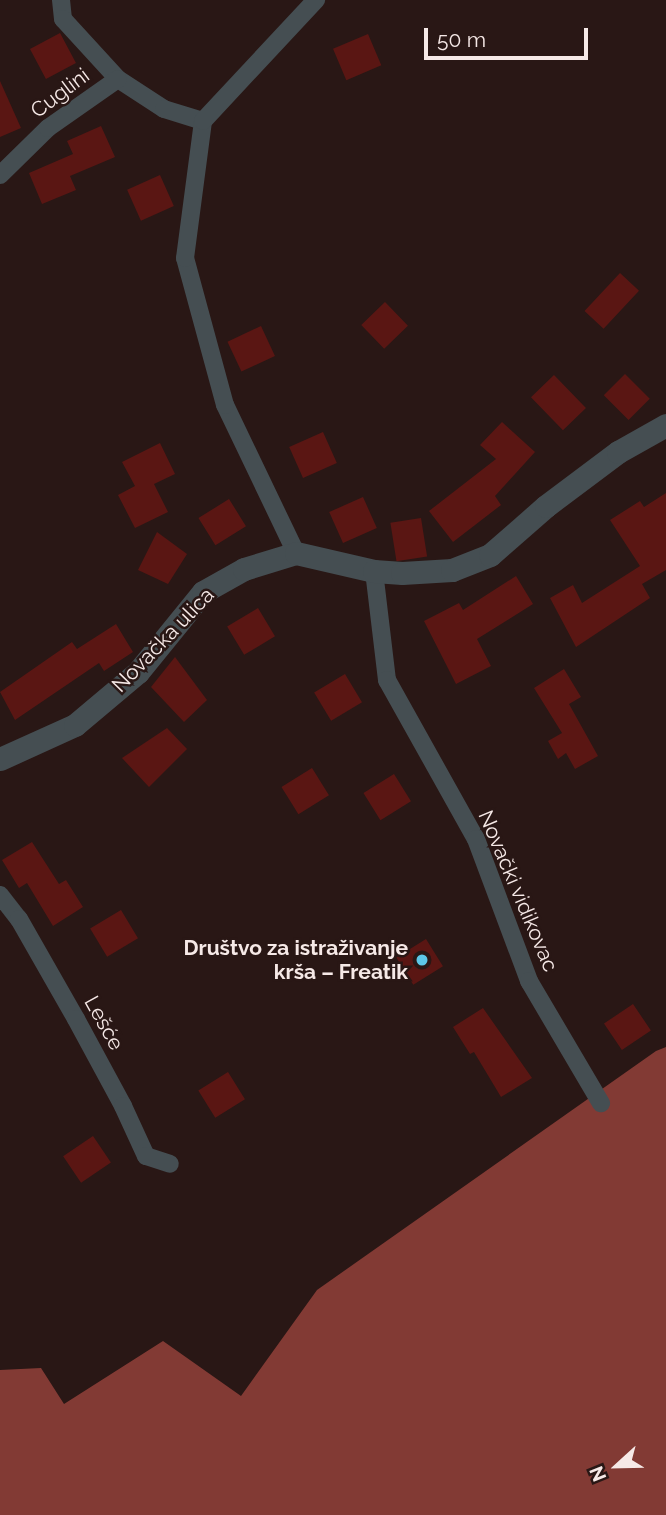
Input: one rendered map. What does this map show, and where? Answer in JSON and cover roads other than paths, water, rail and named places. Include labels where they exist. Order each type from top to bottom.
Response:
[{"type":"street","name":"Cuglini","points":[[61,0],[63,19],[118,79],[164,110],[203,121]]},
{"type":"street","points":[[316,0],[203,121],[185,258],[225,405],[296,553],[374,571],[402,573],[452,570],[490,555],[546,506],[608,460],[666,425]]},
{"type":"street","name":"Cuglini","points":[[0,175],[48,128],[118,79]]},
{"type":"street","name":"Novačka ulica","points":[[0,759],[75,725],[138,672],[203,592],[244,569],[296,553]]},
{"type":"street","name":"Novački vidikovac","points":[[374,571],[387,681],[476,839],[530,981],[601,1104]]},
{"type":"street","name":"Lešće","points":[[0,895],[19,919],[76,1019],[123,1106],[146,1157],[170,1164]]},
{"type":"place","name":"Društvo za istraživanje krša – Freatik","points":[[422,960]]}]
